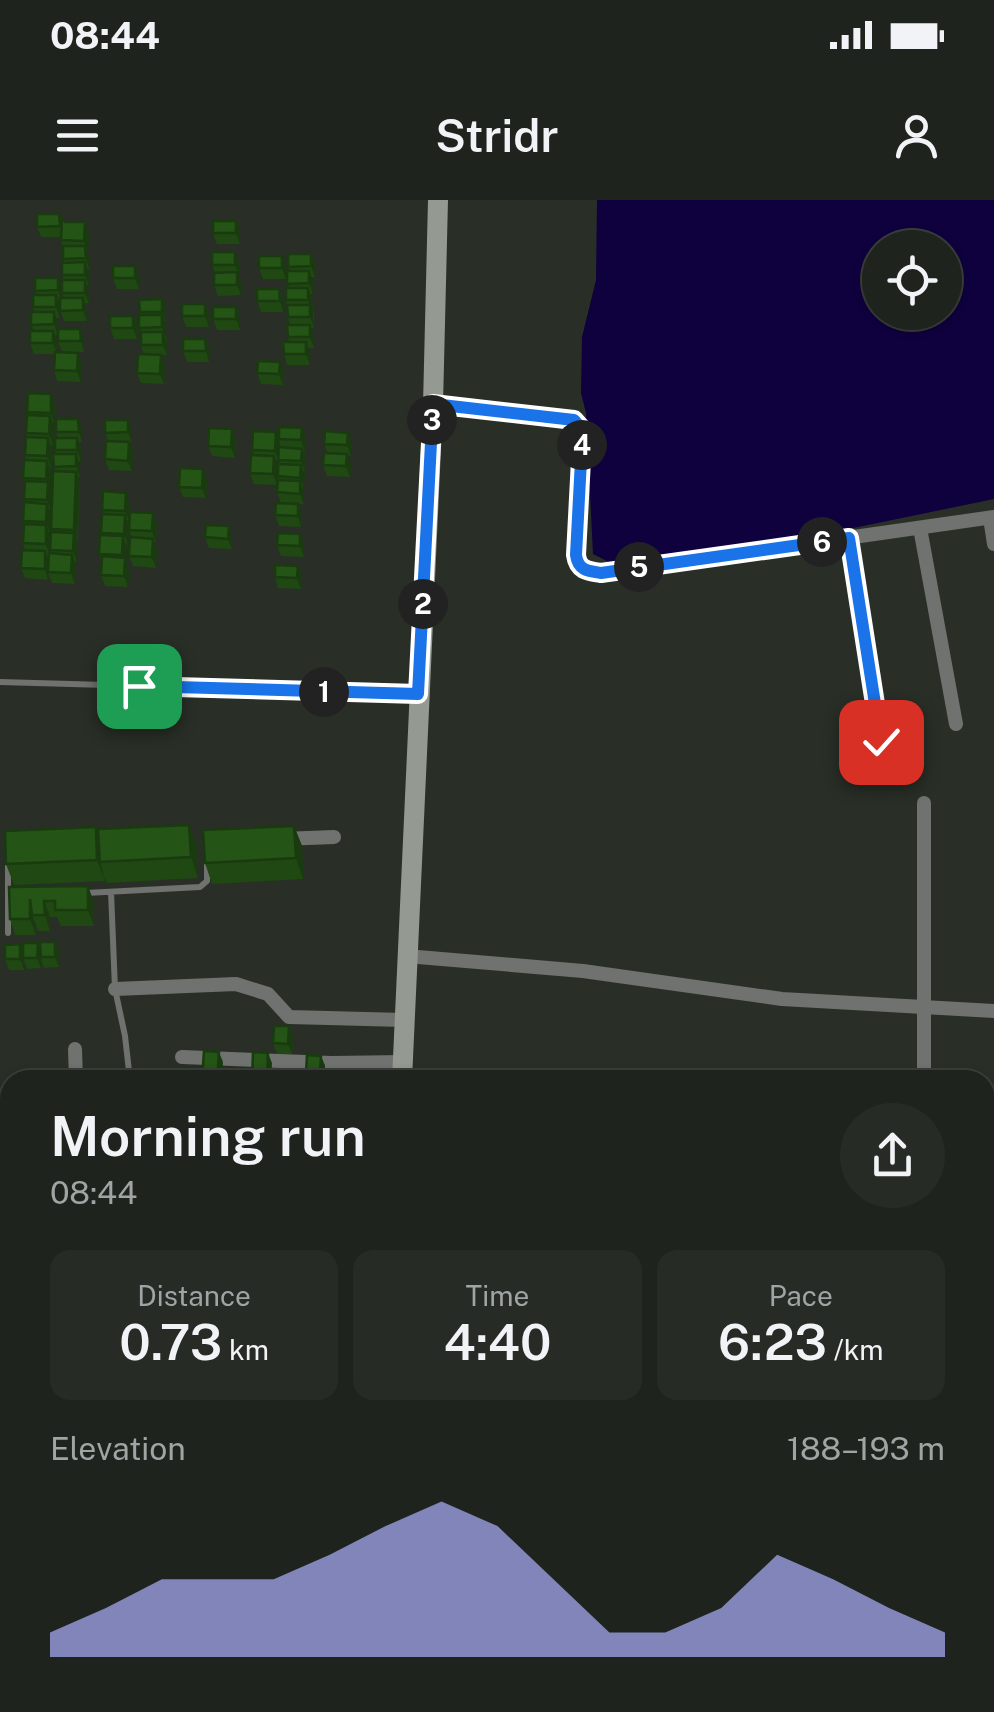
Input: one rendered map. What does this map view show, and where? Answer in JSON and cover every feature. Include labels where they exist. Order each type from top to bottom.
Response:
[{"type":"street","points":[[402,1070],[433,404],[438,200]]},
{"type":"street","points":[[433,404],[574,420],[581,428],[582,441],[576,555],[577,564],[584,570],[601,573],[992,518],[994,544]]},
{"type":"street","points":[[920,528],[956,724]]},
{"type":"street","points":[[849,538],[881,742]]},
{"type":"street","points":[[924,803],[924,1070]]},
{"type":"street","points":[[261,839],[334,837]]},
{"type":"street","points":[[406,956],[583,970],[782,999],[994,1011]]},
{"type":"street","points":[[114,988],[236,984],[268,994],[289,1017],[404,1020]]},
{"type":"street","points":[[75,1049],[76,1070]]},
{"type":"street","points":[[182,1057],[331,1063],[393,1070]]},
{"type":"lane","points":[[0,682],[418,694]]},
{"type":"lane","points":[[8,847],[4,897],[8,932]]},
{"type":"lane","points":[[76,894],[200,887],[208,881],[207,861]]},
{"type":"lane","points":[[111,892],[114,988],[126,1036],[129,1070]]},
{"type":"lane","points":[[4,897],[25,896]]},
{"type":"shaded area","points":[[597,200],[994,200],[994,499],[839,531],[609,562],[593,554],[586,413],[581,393],[582,337],[596,280]]},
{"type":"building","points":[[37,214],[59,214],[60,226],[37,227]]},
{"type":"building","points":[[62,218],[65,222],[85,222],[84,241],[61,240]]},
{"type":"building","points":[[213,221],[236,221],[236,233],[213,233]]},
{"type":"building","points":[[63,246],[85,246],[86,258],[63,259]]},
{"type":"building","points":[[212,252],[235,252],[235,265],[212,265]]},
{"type":"building","points":[[288,254],[311,254],[311,266],[288,267]]},
{"type":"building","points":[[259,256],[282,256],[282,268],[259,268]]},
{"type":"building","points":[[85,262],[85,275],[62,275],[62,263]]},
{"type":"building","points":[[113,266],[135,266],[135,278],[113,278]]},
{"type":"building","points":[[287,271],[309,271],[309,283],[287,284]]},
{"type":"building","points":[[237,272],[237,285],[214,285],[214,273]]},
{"type":"building","points":[[35,278],[58,278],[58,290],[35,291]]},
{"type":"building","points":[[62,280],[85,280],[85,293],[62,293]]},
{"type":"building","points":[[286,288],[308,288],[308,300],[286,300]]},
{"type":"building","points":[[257,289],[279,289],[280,301],[257,301]]},
{"type":"building","points":[[33,295],[56,295],[56,307],[33,307]]},
{"type":"building","points":[[60,298],[83,298],[83,310],[60,311]]},
{"type":"building","points":[[162,299],[162,312],[140,312],[139,300]]},
{"type":"building","points":[[182,304],[205,304],[205,316],[182,316]]},
{"type":"building","points":[[287,305],[310,305],[310,317],[288,317]]},
{"type":"building","points":[[213,307],[236,307],[236,319],[213,319]]},
{"type":"building","points":[[31,312],[54,312],[54,324],[31,325]]},
{"type":"building","points":[[139,315],[162,315],[162,327],[139,328]]},
{"type":"building","points":[[110,316],[133,316],[133,328],[110,328]]},
{"type":"building","points":[[287,325],[310,325],[310,337],[288,337]]},
{"type":"building","points":[[58,329],[80,329],[81,341],[58,341]]},
{"type":"building","points":[[30,331],[53,331],[53,343],[30,343]]},
{"type":"building","points":[[141,332],[163,332],[163,345],[141,345]]},
{"type":"building","points":[[183,339],[205,339],[206,351],[183,351]]},
{"type":"building","points":[[283,342],[306,342],[306,354],[284,354]]},
{"type":"building","points":[[55,352],[78,353],[77,371],[54,370]]},
{"type":"building","points":[[138,354],[161,355],[160,374],[137,373]]},
{"type":"building","points":[[258,361],[280,362],[279,374],[257,373]]},
{"type":"building","points":[[28,393],[51,394],[51,413],[27,412]]},
{"type":"building","points":[[27,415],[50,416],[49,434],[26,433]]},
{"type":"building","points":[[56,419],[78,419],[79,432],[56,432]]},
{"type":"building","points":[[105,420],[128,420],[128,432],[105,433]]},
{"type":"building","points":[[279,427],[302,428],[301,440],[279,439]]},
{"type":"building","points":[[209,428],[232,429],[231,447],[208,446]]},
{"type":"building","points":[[253,431],[276,432],[275,451],[252,450]]},
{"type":"building","points":[[325,431],[348,433],[347,445],[324,444]]},
{"type":"building","points":[[26,437],[48,438],[47,456],[25,455]]},
{"type":"building","points":[[55,438],[77,438],[77,450],[55,450]]},
{"type":"building","points":[[106,441],[129,442],[128,461],[105,459]]},
{"type":"building","points":[[279,447],[302,449],[301,461],[278,460]]},
{"type":"building","points":[[324,453],[347,454],[346,466],[323,465]]},
{"type":"building","points":[[53,454],[76,454],[76,466],[54,467]]},
{"type":"building","points":[[251,455],[274,456],[273,474],[250,473]]},
{"type":"building","points":[[24,460],[47,461],[46,479],[23,478]]},
{"type":"building","points":[[278,464],[301,465],[300,478],[278,476]]},
{"type":"building","points":[[180,468],[203,469],[202,488],[179,487]]},
{"type":"building","points":[[53,471],[76,472],[74,530],[51,529]]},
{"type":"building","points":[[278,480],[300,481],[300,494],[277,492]]},
{"type":"building","points":[[25,481],[48,482],[47,500],[24,499]]},
{"type":"building","points":[[103,491],[126,493],[125,511],[102,510]]},
{"type":"building","points":[[24,502],[47,504],[46,522],[23,521]]},
{"type":"building","points":[[276,503],[298,504],[298,516],[275,515]]},
{"type":"building","points":[[130,512],[153,513],[152,531],[129,530]]},
{"type":"building","points":[[102,514],[125,515],[124,534],[101,533]]},
{"type":"building","points":[[24,524],[46,525],[46,544],[23,543]]},
{"type":"building","points":[[206,525],[229,526],[228,539],[205,537]]},
{"type":"building","points":[[51,532],[74,533],[73,551],[50,550]]},
{"type":"building","points":[[278,533],[300,534],[300,546],[277,545]]},
{"type":"building","points":[[100,535],[123,536],[122,555],[99,554]]},
{"type":"building","points":[[130,537],[153,539],[152,557],[129,556]]},
{"type":"building","points":[[22,550],[45,551],[45,569],[21,568]]},
{"type":"building","points":[[49,553],[72,555],[71,573],[48,572]]},
{"type":"building","points":[[102,556],[125,558],[124,576],[101,575]]},
{"type":"building","points":[[275,565],[298,566],[297,578],[275,577]]},
{"type":"building","points":[[189,825],[191,857],[100,862],[98,829]]},
{"type":"building","points":[[294,826],[296,858],[205,863],[203,830]]},
{"type":"building","points":[[96,827],[97,860],[6,864],[5,831]]},
{"type":"building","points":[[88,886],[88,910],[55,910],[55,901],[44,901],[45,915],[32,915],[30,899],[30,919],[10,919],[9,887]]},
{"type":"building","points":[[40,942],[55,942],[55,957],[41,957]]},
{"type":"building","points":[[23,943],[38,943],[37,958],[23,958]]},
{"type":"building","points":[[20,944],[20,959],[5,959],[5,945]]},
{"type":"building","points":[[274,1026],[289,1026],[288,1044],[273,1043]]},
{"type":"building","points":[[204,1051],[219,1052],[218,1070],[203,1070]]},
{"type":"building","points":[[253,1052],[268,1053],[267,1070],[252,1070]]},
{"type":"building","points":[[307,1055],[321,1056],[320,1070],[306,1070]]},
{"type":"route","points":[[139,686],[418,694],[433,404],[574,420],[581,428],[582,441],[576,555],[577,564],[584,570],[601,573],[849,538],[881,742]]}]
